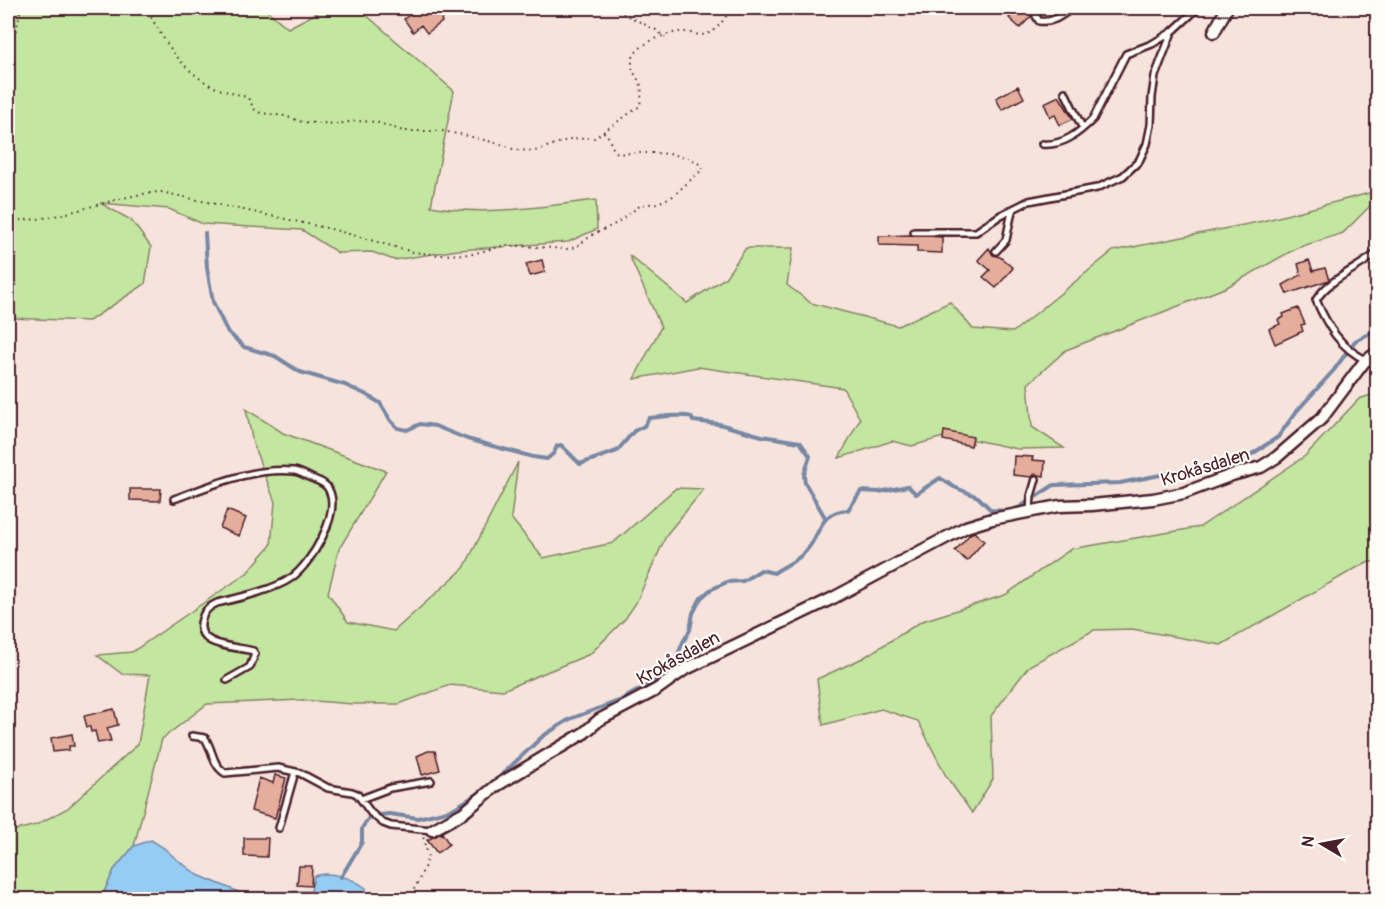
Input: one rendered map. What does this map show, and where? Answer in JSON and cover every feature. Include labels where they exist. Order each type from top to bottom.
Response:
[{"type":"street","points":[[1214,32],[1227,8]]},
{"type":"street","name":"Krokåsdalen","points":[[427,830],[464,813],[496,786],[584,733],[599,720],[656,690],[684,670],[833,598],[966,527],[992,519],[1059,506],[1153,499],[1184,493],[1261,467],[1277,458],[1322,418],[1366,360],[1377,352]]},
{"type":"lane","points":[[1036,16],[1039,21],[1052,20],[1071,8]]},
{"type":"lane","points":[[1042,144],[1065,141],[1094,119],[1126,54],[1152,44],[1172,32],[1198,8]]},
{"type":"lane","points":[[914,232],[976,232],[1016,207],[1040,198],[1097,188],[1123,176],[1143,155],[1147,144],[1151,125],[1153,85],[1172,32]]},
{"type":"lane","points":[[1065,92],[1081,125],[1084,126]]},
{"type":"lane","points":[[996,251],[1006,240],[1012,211],[1016,207]]},
{"type":"lane","points":[[1366,360],[1340,343],[1323,317],[1316,298],[1334,280],[1377,252]]},
{"type":"lane","points":[[174,499],[241,476],[270,471],[296,471],[324,483],[329,489],[333,504],[331,515],[316,552],[292,578],[256,592],[211,605],[202,616],[201,630],[206,639],[253,651],[255,654],[250,667],[227,680]]},
{"type":"lane","points":[[1030,511],[1036,479]]},
{"type":"lane","points":[[192,736],[205,738],[210,746],[215,765],[225,773],[278,768],[300,773],[328,788],[352,792],[383,823],[427,830]]},
{"type":"lane","points":[[279,828],[295,772]]},
{"type":"lane","points":[[361,799],[390,788],[431,781]]},
{"type":"path","points":[[8,40],[16,30],[21,8]]},
{"type":"path","points":[[146,8],[172,51],[192,73],[213,86],[248,98],[254,109],[261,113],[285,116],[302,122],[337,124],[355,121],[376,122],[403,131],[431,131],[464,135],[515,150],[535,151],[570,139],[594,138],[640,106],[642,95],[640,84],[633,72],[631,60],[637,50],[645,43],[679,32],[704,35],[713,31],[724,21],[731,8]]},
{"type":"path","points":[[612,8],[656,30],[664,37]]},
{"type":"path","points":[[8,220],[62,215],[127,196],[160,192],[331,229],[413,252],[440,255],[472,254],[506,245],[567,249],[576,247],[592,235],[615,224],[641,205],[658,203],[673,196],[703,169],[700,163],[687,157],[650,153],[618,153],[613,148],[610,138],[603,132]]},
{"type":"path","points":[[408,900],[428,858],[427,830]]},
{"type":"green space","points":[[8,8],[264,8],[288,28],[326,8],[358,8],[454,91],[431,206],[493,211],[596,200],[597,229],[568,242],[458,250],[394,260],[372,252],[338,253],[302,230],[203,224],[169,209],[100,203],[131,220],[151,247],[145,284],[89,321],[8,318]]},
{"type":"green space","points":[[1377,191],[1377,199],[1343,233],[1297,248],[1227,287],[1066,350],[1028,384],[1032,427],[1064,448],[1018,449],[950,435],[912,446],[892,441],[839,458],[860,419],[843,388],[698,367],[634,379],[661,327],[629,255],[687,303],[725,278],[746,248],[793,248],[787,285],[811,303],[898,326],[950,302],[973,329],[1013,332],[1113,251],[1263,221]]},
{"type":"green space","points":[[1377,393],[1377,561],[1365,563],[1221,645],[1132,629],[1094,630],[1029,666],[991,716],[993,779],[972,813],[946,776],[918,721],[881,709],[823,725],[817,679],[863,658],[922,621],[1005,595],[1071,549],[1200,527],[1305,456],[1359,399]]},
{"type":"green space","points":[[246,409],[283,433],[386,471],[339,549],[328,593],[348,622],[394,631],[464,568],[518,462],[511,518],[543,558],[613,543],[676,488],[704,489],[667,534],[636,603],[625,619],[590,654],[503,690],[450,685],[399,704],[353,704],[302,700],[207,704],[162,739],[134,846],[114,870],[101,899],[8,900],[8,832],[36,825],[68,808],[138,744],[150,675],[122,674],[97,655],[132,652],[247,573],[271,545],[275,502],[253,444]]},
{"type":"water","points":[[151,840],[198,875],[241,893],[311,891],[314,876],[327,874],[348,878],[360,884],[366,888],[366,899],[101,899],[114,870],[134,846]]},
{"type":"building","points":[[416,8],[457,8],[427,33],[421,25],[413,32],[404,19]]},
{"type":"building","points":[[1018,8],[1039,8],[1020,28],[1009,18]]},
{"type":"building","points":[[1018,86],[1024,98],[1002,110],[996,98]]},
{"type":"building","points":[[1059,96],[1073,119],[1060,125],[1055,115],[1050,117],[1044,103]]},
{"type":"building","points":[[879,236],[942,237],[942,253],[917,252],[917,246],[879,245]]},
{"type":"building","points":[[989,248],[993,255],[1000,257],[1013,268],[996,288],[983,277],[990,270],[978,260]]},
{"type":"building","points":[[542,260],[545,272],[530,276],[526,264]]},
{"type":"building","points":[[1309,260],[1313,271],[1325,268],[1329,280],[1287,294],[1283,285],[1301,275],[1298,264]]},
{"type":"building","points":[[1298,308],[1305,324],[1301,325],[1303,331],[1275,344],[1269,329],[1280,324],[1278,320],[1284,317],[1283,314]]},
{"type":"building","points":[[944,431],[973,437],[971,446],[943,440]]},
{"type":"building","points":[[1014,456],[1033,457],[1032,460],[1045,461],[1044,476],[1013,475]]},
{"type":"building","points":[[130,489],[161,489],[160,501],[130,500]]},
{"type":"building","points":[[227,510],[246,518],[239,536],[220,528]]},
{"type":"building","points":[[974,532],[984,541],[967,561],[955,551]]},
{"type":"building","points":[[114,709],[118,725],[107,728],[111,741],[98,743],[95,731],[91,732],[90,727],[87,727],[84,716]]},
{"type":"building","points":[[72,734],[74,746],[69,746],[69,750],[53,752],[51,738]]},
{"type":"building","points":[[428,751],[435,751],[440,770],[422,775],[417,756]]},
{"type":"building","points":[[275,775],[286,778],[275,818],[251,811],[259,778],[273,783]]},
{"type":"building","points":[[442,833],[449,844],[437,853],[427,840]]},
{"type":"building","points":[[244,838],[268,838],[267,857],[244,856]]},
{"type":"building","points":[[299,866],[312,866],[311,886],[297,885]]},
{"type":"waterway","points":[[205,233],[207,268],[213,302],[227,331],[244,347],[275,356],[300,372],[345,385],[365,394],[380,403],[398,428],[407,430],[420,424],[435,426],[467,439],[547,459],[554,453],[557,446],[561,445],[580,464],[617,451],[634,431],[644,426],[649,418],[687,416],[693,421],[719,424],[762,436],[800,442],[810,456],[804,475],[805,483],[826,519]]},
{"type":"waterway","points":[[494,782],[543,736],[570,719],[621,700],[660,678],[675,662],[690,630],[693,613],[701,598],[710,590],[727,582],[743,581],[761,570],[774,573],[795,560],[811,544],[826,519],[838,512],[848,510],[861,491],[879,492],[908,486],[916,494],[940,478],[978,497],[991,510],[1010,511],[1054,485],[1120,483],[1246,458],[1278,437],[1355,341],[1378,329]]},
{"type":"waterway","points":[[341,877],[362,842],[362,828],[370,816],[389,814],[418,818],[451,810],[481,792]]}]
